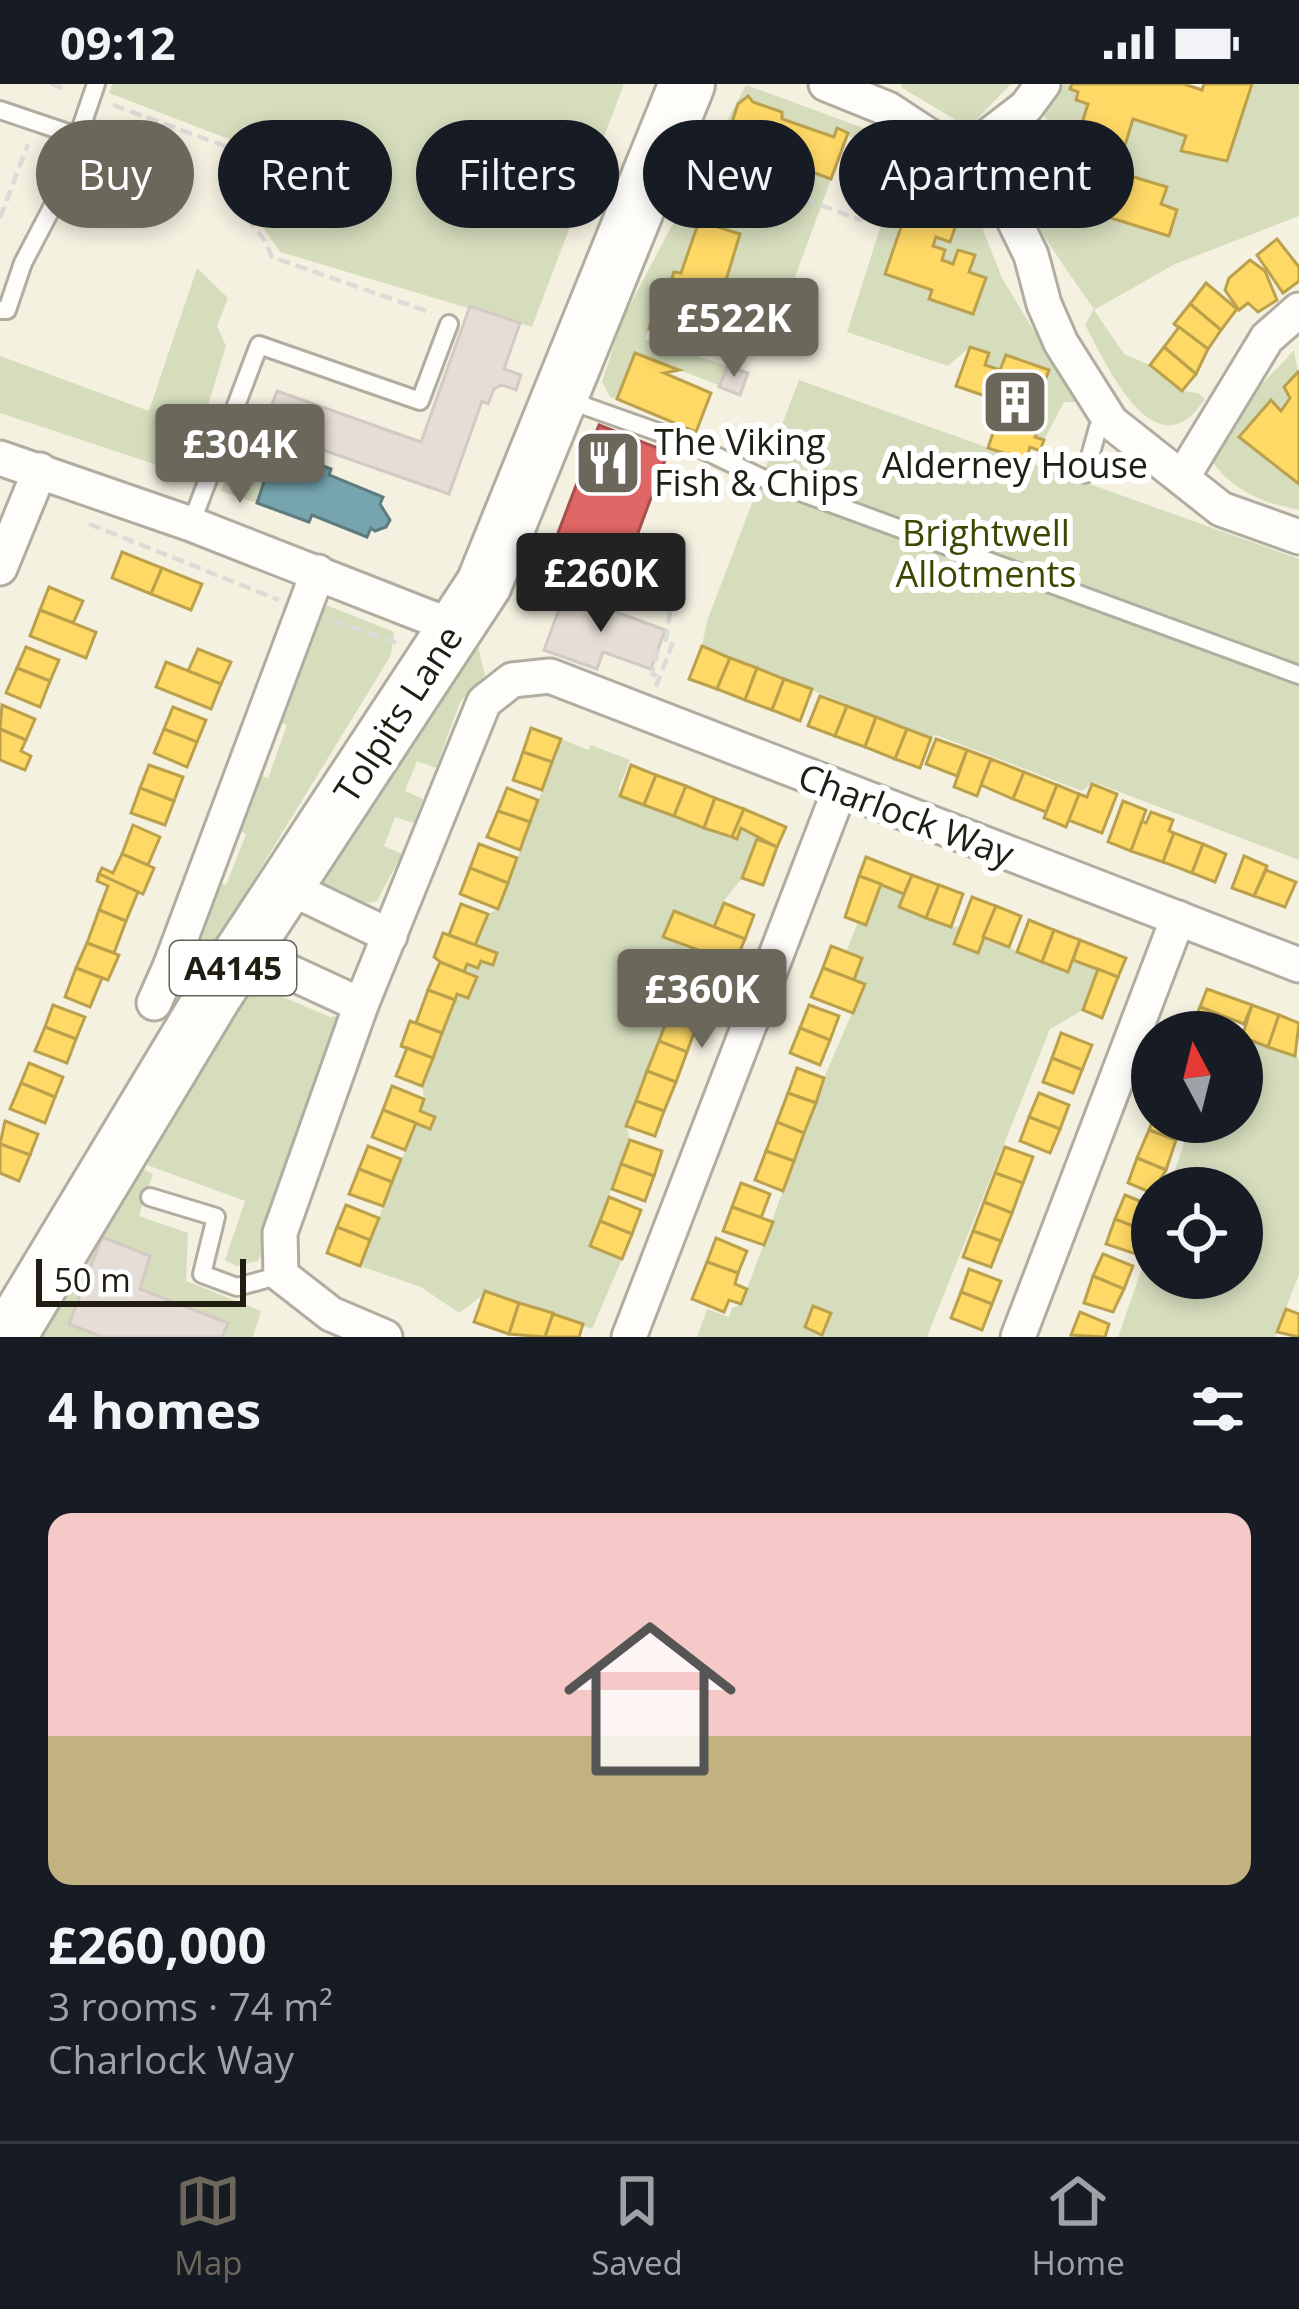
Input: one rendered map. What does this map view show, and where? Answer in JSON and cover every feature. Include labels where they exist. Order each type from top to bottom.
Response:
[{"type":"main road","name":"Tolpits Lane","points":[[7,1329],[192,981],[244,951],[484,584],[687,84]]},
{"type":"street","points":[[826,84],[905,120]]},
{"type":"street","points":[[1008,120],[1043,84]]},
{"type":"street","points":[[1018,228],[1061,343],[1110,419],[1221,509],[1299,537]]},
{"type":"street","points":[[1182,478],[1267,338],[1296,318]]},
{"type":"street","points":[[0,458],[34,485],[191,524],[318,572],[445,642]]},
{"type":"street","points":[[0,568],[34,485]]},
{"type":"street","name":"Tolpits Lane","points":[[192,981],[302,609],[318,572]]},
{"type":"street","name":"Charlock Way","points":[[512,680],[550,676],[1299,965]]},
{"type":"street","name":"Tolpits Lane","points":[[281,1275],[280,1233],[362,1005],[484,702],[512,680]]},
{"type":"street","points":[[629,1337],[840,789]]},
{"type":"street","points":[[286,886],[390,936]]},
{"type":"street","points":[[1018,1337],[1178,918]]},
{"type":"street","points":[[244,951],[362,1005]]},
{"type":"street","points":[[154,1004],[192,981]]},
{"type":"street","points":[[281,1275],[326,1326],[385,1337]]},
{"type":"lane","points":[[83,120],[93,91]]},
{"type":"lane","points":[[0,110],[36,122]]},
{"type":"lane","points":[[0,310],[7,310],[22,262],[41,228]]},
{"type":"lane","points":[[191,524],[259,345],[420,401],[448,328]]},
{"type":"lane","points":[[562,398],[689,443],[762,478],[1299,675]]},
{"type":"lane","points":[[1084,474],[1098,428],[1110,419]]},
{"type":"lane","points":[[150,1196],[216,1217],[202,1274],[237,1287],[281,1275]]},
{"type":"path","points":[[51,84],[93,91],[252,156],[236,203],[272,257],[434,314],[448,328]]},
{"type":"path","points":[[0,218],[36,122]]},
{"type":"path","points":[[34,485],[302,609],[445,642]]},
{"type":"path","points":[[645,715],[673,642],[666,640],[670,612]]},
{"type":"path","points":[[658,650],[652,674],[660,677]]},
{"type":"green space","points":[[112,84],[624,84],[610,120],[416,120],[416,228],[569,228],[532,327],[280,252],[263,228],[392,228],[392,120],[218,120],[218,135],[194,126],[194,120],[179,120],[109,93]]},
{"type":"green space","points":[[901,84],[1011,84],[976,120],[956,120]]},
{"type":"green space","points":[[1055,84],[1072,84],[1070,89],[1088,104],[1083,120],[1047,120],[1039,111]]},
{"type":"green space","points":[[1252,84],[1299,84],[1299,216],[1175,264],[1094,310],[1124,354],[1150,365],[1182,391],[1205,399],[1186,419],[1168,425],[1151,420],[1135,406],[1085,325],[1094,309],[1039,228],[1134,225],[1169,236],[1177,210],[1161,204],[1166,187],[1134,177],[1133,119],[1186,136],[1182,151],[1227,161]]},
{"type":"green space","points":[[746,85],[842,120],[834,137],[815,130],[815,120],[785,120],[782,112],[748,97],[738,104],[734,120],[728,120]]},
{"type":"green space","points":[[815,173],[831,179],[815,223]]},
{"type":"green space","points":[[671,228],[697,228],[681,273],[674,272],[667,293],[661,292],[645,339],[733,368],[726,388],[636,353],[617,399],[610,397],[602,382],[622,320]]},
{"type":"green space","points":[[720,228],[813,228],[783,310],[722,291],[740,235]]},
{"type":"green space","points":[[880,228],[982,228],[1002,278],[1077,402],[1064,402],[1044,440],[1035,437],[1041,420],[1032,417],[1048,369],[1006,355],[1000,370],[985,365],[988,353],[970,347],[948,366],[847,332]]},
{"type":"green space","points":[[197,268],[228,298],[217,326],[226,346],[187,475],[0,413],[0,356],[149,411]]},
{"type":"green space","points":[[1294,350],[1298,372],[1285,387],[1290,398],[1281,411],[1270,400],[1240,437],[1299,484],[1299,510],[1251,495],[1213,463],[1234,417]]},
{"type":"green space","name":"Brightwell Allotments","points":[[799,380],[1299,559],[1299,860],[1093,782],[1082,791],[936,735],[931,738],[702,646],[707,621]]},
{"type":"green space","points":[[244,424],[280,434],[257,503],[221,491]]},
{"type":"green space","points":[[326,605],[394,632],[391,655],[202,964],[197,964],[187,955],[208,879],[226,885],[246,834],[229,826],[249,772],[268,778],[287,725],[269,718],[307,617]]},
{"type":"green space","points":[[474,629],[485,676],[460,702],[436,768],[417,761],[405,791],[423,799],[414,823],[395,817],[384,846],[402,854],[377,901],[345,902],[325,886],[322,864]]},
{"type":"green space","points":[[561,739],[630,760],[620,796],[736,839],[741,828],[757,839],[743,877],[723,902],[714,927],[664,937],[696,953],[701,962],[683,1010],[667,1017],[626,1125],[630,1140],[590,1246],[622,1259],[592,1329],[487,1292],[459,1313],[421,1287],[360,1266],[416,1123],[430,1129],[435,1118],[420,1111],[422,1086],[457,994],[468,998],[477,977],[464,972],[467,964],[478,968],[481,961],[493,964],[475,945],[488,914],[499,909]]},
{"type":"green space","points":[[881,884],[904,894],[900,908],[951,927],[961,926],[954,945],[977,953],[983,937],[1067,971],[1073,960],[1098,969],[1083,1010],[1050,1029],[927,1337],[697,1337],[707,1309],[729,1317],[732,1308],[741,1304],[824,1078],[864,985],[854,980],[862,958],[846,952],[858,922],[866,924]]},
{"type":"green space","points":[[251,987],[330,1017],[342,1015],[258,1261],[237,1266],[225,1260],[245,1201],[147,1165]]},
{"type":"green space","points":[[1263,1045],[1299,1058],[1299,1274],[1275,1337],[1118,1337],[1131,1299],[1263,1299],[1263,1167],[1176,1167],[1184,1143],[1263,1143]]},
{"type":"green space","points":[[140,1167],[153,1174],[139,1216],[188,1233],[186,1281],[261,1311],[253,1337],[31,1337],[118,1208]]},
{"type":"building: Homes","points":[[1072,84],[1184,84],[1202,90],[1204,84],[1252,84],[1227,161],[1181,151],[1186,136],[1133,119],[1083,120],[1088,104],[1076,100],[1078,92],[1070,89]]},
{"type":"building: Homes","points":[[748,96],[782,112],[785,120],[733,120],[738,104]]},
{"type":"building: Homes","points":[[837,128],[839,157],[831,179],[815,173],[815,130],[834,137]]},
{"type":"building: Homes","points":[[1134,177],[1167,187],[1161,204],[1177,210],[1169,236],[1134,225]]},
{"type":"building: Homes","points":[[697,228],[740,234],[723,290],[713,291],[711,301],[718,304],[714,318],[706,316],[694,342],[649,329],[661,291],[667,293],[674,272],[681,273]]},
{"type":"building: Homes","points":[[901,228],[955,228],[950,242],[936,237],[933,246],[945,250],[942,260],[953,264],[958,250],[975,255],[969,272],[986,278],[973,314],[929,299],[932,290],[885,274]]},
{"type":"building: Homes","points":[[1277,239],[1299,267],[1299,281],[1283,293],[1257,255]]},
{"type":"building: Homes","points":[[1250,260],[1265,271],[1277,300],[1258,312],[1248,303],[1239,310],[1225,290],[1229,278]]},
{"type":"building: Homes","points":[[1206,283],[1237,309],[1221,330],[1190,304]]},
{"type":"building: Homes","points":[[1190,304],[1221,330],[1208,349],[1174,324]]},
{"type":"building: Homes","points":[[1179,327],[1208,349],[1196,374],[1164,347]]},
{"type":"building: Homes","name":"Alderney House","points":[[970,347],[989,353],[985,365],[1000,370],[1006,355],[1049,370],[1032,417],[1041,419],[1035,437],[1044,440],[1040,451],[1030,447],[1026,460],[988,448],[1001,408],[992,405],[994,399],[956,386]]},
{"type":"building: Homes","points":[[1164,347],[1196,374],[1182,391],[1150,365]]},
{"type":"building: Homes","points":[[635,353],[679,370],[664,373],[711,393],[696,432],[617,399]]},
{"type":"building: Homes","points":[[1298,372],[1299,484],[1239,437],[1271,400],[1281,411],[1290,398],[1284,387]]},
{"type":"building: Homes","points":[[122,552],[162,568],[151,594],[112,578]]},
{"type":"building: Homes","points":[[162,568],[202,584],[191,610],[151,594]]},
{"type":"building: Homes","points":[[49,587],[83,601],[73,623],[40,610]]},
{"type":"building: Homes","points":[[40,610],[96,632],[86,658],[30,636]]},
{"type":"building: Homes","points":[[702,646],[730,658],[717,689],[689,679]]},
{"type":"building: Homes","points":[[26,647],[59,660],[50,681],[17,668]]},
{"type":"building: Homes","points":[[198,649],[231,662],[221,684],[188,671]]},
{"type":"building: Homes","points":[[730,658],[757,668],[745,700],[717,689]]},
{"type":"building: Homes","points":[[166,662],[221,684],[211,709],[156,687]]},
{"type":"building: Homes","points":[[17,668],[50,681],[40,707],[6,693]]},
{"type":"building: Homes","points":[[757,668],[784,679],[772,710],[745,700]]},
{"type":"building: Homes","points":[[784,679],[812,689],[800,721],[772,710]]},
{"type":"building: Homes","points":[[820,696],[847,706],[835,736],[808,726]]},
{"type":"building: Homes","points":[[2,705],[35,719],[26,740],[0,729]]},
{"type":"building: Homes","points":[[847,706],[876,717],[865,747],[835,736]]},
{"type":"building: Homes","points":[[173,707],[206,720],[197,742],[164,729]]},
{"type":"building: Homes","points":[[876,717],[907,729],[895,759],[865,747]]},
{"type":"building: Homes","points":[[531,728],[561,739],[552,762],[523,752]]},
{"type":"building: Homes","points":[[0,729],[26,740],[21,751],[31,756],[25,770],[0,760]]},
{"type":"building: Homes","points":[[164,729],[197,742],[187,767],[154,753]]},
{"type":"building: Homes","points":[[907,729],[931,738],[920,768],[895,759]]},
{"type":"building: Homes","points":[[936,739],[967,750],[957,776],[926,764]]},
{"type":"building: Homes","points":[[967,750],[991,759],[977,796],[954,787]]},
{"type":"building: Homes","points":[[523,752],[552,762],[542,790],[513,780]]},
{"type":"building: Homes","points":[[991,759],[1024,772],[1013,799],[981,785]]},
{"type":"building: Homes","points":[[149,765],[183,777],[174,801],[140,788]]},
{"type":"building: Homes","points":[[631,765],[656,775],[644,805],[620,796]]},
{"type":"building: Homes","points":[[1024,772],[1057,785],[1046,812],[1013,799]]},
{"type":"building: Homes","points":[[656,775],[686,786],[674,816],[644,805]]},
{"type":"building: Homes","points":[[1092,784],[1117,794],[1102,833],[1068,820],[1079,794],[1087,797]]},
{"type":"building: Homes","points":[[1057,785],[1079,794],[1066,827],[1044,818]]},
{"type":"building: Homes","points":[[686,786],[715,798],[704,828],[674,816]]},
{"type":"building: Homes","points":[[140,788],[174,801],[165,825],[131,813]]},
{"type":"building: Homes","points":[[507,788],[538,800],[530,822],[498,811]]},
{"type":"building: Homes","points":[[715,798],[744,809],[732,837],[704,828]]},
{"type":"building: Homes","points":[[1123,801],[1146,810],[1131,851],[1108,842]]},
{"type":"building: Homes","points":[[744,809],[786,827],[777,847],[741,828],[737,839],[732,837]]},
{"type":"building: Homes","points":[[498,811],[530,822],[520,850],[487,837]]},
{"type":"building: Homes","points":[[1151,812],[1173,820],[1169,831],[1174,833],[1163,862],[1131,851],[1142,821],[1146,823]]},
{"type":"building: Homes","points":[[133,825],[160,837],[148,865],[122,854]]},
{"type":"building: Homes","points":[[1174,833],[1203,844],[1192,873],[1163,862]]},
{"type":"building: Homes","points":[[757,839],[777,847],[763,885],[742,878]]},
{"type":"building: Homes","points":[[479,844],[517,858],[508,883],[470,868]]},
{"type":"building: Homes","points":[[1203,844],[1226,854],[1215,882],[1192,873]]},
{"type":"building: Homes","points":[[122,854],[154,868],[143,894],[99,874],[102,868],[113,873]]},
{"type":"building: Homes","points":[[1244,856],[1267,866],[1254,896],[1232,888]]},
{"type":"building: Homes","points":[[866,857],[912,875],[904,894],[859,876]]},
{"type":"building: Homes","points":[[470,868],[508,883],[498,909],[460,894]]},
{"type":"building: Homes","points":[[1266,870],[1296,882],[1285,907],[1254,896]]},
{"type":"building: Homes","points":[[99,874],[138,892],[126,921],[99,910],[108,886],[97,881]]},
{"type":"building: Homes","points":[[912,875],[939,885],[926,918],[899,907]]},
{"type":"building: Homes","points":[[859,876],[881,884],[866,925],[845,917]]},
{"type":"building: Homes","points":[[939,885],[963,894],[951,927],[926,918]]},
{"type":"building: Homes","points":[[972,897],[996,906],[978,953],[954,944]]},
{"type":"building: Homes","points":[[724,903],[754,915],[745,939],[714,927]]},
{"type":"building: Homes","points":[[461,904],[488,914],[475,945],[449,935]]},
{"type":"building: Homes","points":[[996,906],[1021,916],[1009,947],[983,937]]},
{"type":"building: Homes","points":[[99,910],[126,921],[114,953],[87,943]]},
{"type":"building: Homes","points":[[674,911],[745,939],[739,953],[745,955],[741,966],[663,937]]},
{"type":"building: Homes","points":[[1029,920],[1054,930],[1042,962],[1017,952]]},
{"type":"building: Homes","points":[[1054,930],[1080,940],[1068,972],[1042,962]]},
{"type":"building: Homes","points":[[443,933],[497,953],[493,965],[467,964],[464,972],[440,962],[434,957]]},
{"type":"building: Homes","points":[[1080,940],[1126,958],[1118,977],[1073,960]]},
{"type":"building: Homes","points":[[87,943],[119,955],[108,980],[76,968]]},
{"type":"building: Homes","points":[[831,946],[862,958],[854,980],[823,968]]},
{"type":"building: Homes","points":[[440,962],[477,977],[468,998],[457,994],[455,1000],[428,990]]},
{"type":"building: Homes","points":[[701,962],[732,973],[723,999],[691,987]]},
{"type":"building: Homes","points":[[76,968],[102,978],[90,1007],[65,997]]},
{"type":"building: Homes","points":[[823,968],[865,984],[853,1013],[811,997]]},
{"type":"building: Homes","points":[[1098,969],[1118,977],[1102,1018],[1083,1010]]},
{"type":"building: Homes","points":[[691,987],[723,999],[714,1022],[683,1010]]},
{"type":"building: Homes","points":[[1207,989],[1252,1005],[1249,1011],[1200,1007]]},
{"type":"building: Homes","points":[[428,990],[455,1000],[442,1033],[416,1023]]},
{"type":"building: Homes","points":[[53,1005],[85,1017],[76,1039],[45,1027]]},
{"type":"building: Homes","points":[[809,1005],[839,1016],[830,1040],[800,1028]]},
{"type":"building: Homes","points":[[1252,1005],[1279,1015],[1268,1047],[1263,1045],[1263,1011],[1250,1011]]},
{"type":"building: Homes","points":[[1279,1015],[1299,1023],[1295,1056],[1268,1047]]},
{"type":"building: Homes","points":[[668,1017],[696,1027],[687,1052],[659,1041]]},
{"type":"building: Homes","points":[[410,1021],[442,1033],[433,1058],[401,1046]]},
{"type":"building: Homes","points":[[45,1027],[76,1039],[67,1063],[35,1051]]},
{"type":"building: Homes","points":[[800,1028],[830,1040],[820,1065],[790,1053]]},
{"type":"building: Homes","points":[[1061,1033],[1092,1045],[1082,1070],[1052,1058]]},
{"type":"building: Homes","points":[[659,1041],[687,1052],[676,1082],[647,1071]]},
{"type":"building: Homes","points":[[407,1048],[433,1058],[422,1086],[396,1076]]},
{"type":"building: Homes","points":[[1052,1058],[1082,1070],[1073,1093],[1043,1082]]},
{"type":"building: Homes","points":[[29,1063],[63,1077],[55,1097],[21,1083]]},
{"type":"building: Homes","points":[[797,1068],[824,1078],[816,1103],[788,1093]]},
{"type":"building: Homes","points":[[647,1071],[676,1082],[664,1111],[636,1101]]},
{"type":"building: Homes","points":[[21,1083],[55,1097],[45,1123],[10,1109]]},
{"type":"building: Homes","points":[[392,1086],[424,1099],[420,1111],[435,1117],[430,1129],[383,1110]]},
{"type":"building: Homes","points":[[788,1093],[816,1103],[804,1133],[777,1122]]},
{"type":"building: Homes","points":[[1039,1093],[1069,1105],[1060,1129],[1029,1117]]},
{"type":"building: Homes","points":[[636,1101],[664,1111],[655,1136],[626,1126]]},
{"type":"building: Homes","points":[[383,1110],[416,1123],[405,1150],[372,1137]]},
{"type":"building: Homes","points":[[1029,1117],[1060,1129],[1050,1153],[1020,1141]]},
{"type":"building: Homes","points":[[5,1121],[38,1134],[30,1155],[0,1144]]},
{"type":"building: Homes","points":[[777,1122],[804,1133],[794,1161],[766,1151]]},
{"type":"building: Homes","points":[[630,1140],[662,1151],[654,1176],[621,1164]]},
{"type":"building: Homes","points":[[1143,1143],[1175,1143],[1167,1167],[1137,1158]]},
{"type":"building: Homes","points":[[0,1144],[30,1155],[19,1181],[0,1173]]},
{"type":"building: Homes","points":[[368,1146],[401,1159],[392,1182],[359,1169]]},
{"type":"building: Homes","points":[[1005,1147],[1033,1157],[1023,1183],[995,1173]]},
{"type":"building: Homes","points":[[766,1151],[794,1161],[783,1191],[755,1180]]},
{"type":"building: Homes","points":[[1137,1158],[1159,1167],[1134,1167]]},
{"type":"building: Homes","points":[[621,1164],[654,1176],[645,1201],[612,1189]]},
{"type":"building: Homes","points":[[359,1169],[392,1182],[383,1206],[349,1194]]},
{"type":"building: Homes","points":[[995,1173],[1023,1183],[1012,1213],[984,1202]]},
{"type":"building: Homes","points":[[741,1183],[770,1194],[761,1218],[732,1207]]},
{"type":"building: Homes","points":[[1125,1195],[1131,1197],[1131,1225],[1115,1219]]},
{"type":"building: Homes","points":[[609,1197],[641,1210],[632,1234],[600,1221]]},
{"type":"building: Homes","points":[[984,1202],[1012,1213],[1001,1241],[973,1231]]},
{"type":"building: Homes","points":[[346,1205],[379,1218],[370,1240],[337,1227]]},
{"type":"building: Homes","points":[[732,1207],[773,1222],[764,1245],[723,1231]]},
{"type":"building: Homes","points":[[1115,1219],[1131,1225],[1131,1252],[1106,1244]]},
{"type":"building: Homes","points":[[600,1221],[632,1234],[622,1259],[590,1246]]},
{"type":"building: Homes","points":[[337,1227],[370,1240],[360,1266],[327,1253]]},
{"type":"building: Homes","points":[[973,1231],[1001,1241],[991,1267],[963,1257]]},
{"type":"building: Homes","points":[[716,1238],[747,1251],[738,1273],[707,1262]]},
{"type":"building: Homes","points":[[1103,1254],[1131,1265],[1124,1289],[1093,1276]]},
{"type":"building: Homes","points":[[707,1262],[738,1273],[735,1284],[747,1289],[741,1304],[729,1300],[724,1312],[692,1299]]},
{"type":"building: Homes","points":[[969,1269],[1001,1281],[992,1304],[961,1292]]},
{"type":"building: Homes","points":[[1093,1276],[1124,1289],[1113,1312],[1084,1303]]},
{"type":"building: Homes","points":[[485,1291],[519,1303],[509,1334],[474,1322]]},
{"type":"building: Homes","points":[[961,1292],[992,1304],[982,1330],[951,1318]]},
{"type":"building: Homes","points":[[519,1303],[553,1313],[545,1337],[509,1334]]},
{"type":"building: Homes","points":[[813,1306],[831,1313],[822,1335],[805,1327]]},
{"type":"building: Homes","points":[[1286,1309],[1299,1314],[1299,1337],[1277,1332]]},
{"type":"building: Homes","points":[[1080,1312],[1109,1324],[1105,1337],[1071,1335]]},
{"type":"building: Homes","points":[[553,1314],[583,1324],[579,1337],[545,1337]]},
{"type":"building: Shops","points":[[599,425],[668,452],[609,611],[539,583]]},
{"type":"building: Public","points":[[275,448],[331,469],[329,475],[383,497],[380,504],[390,520],[386,527],[371,528],[367,537],[312,515],[309,522],[257,503]]},
{"type":"building: Other","points":[[470,306],[520,323],[504,369],[521,375],[516,390],[502,385],[494,389],[488,404],[482,401],[449,494],[263,429],[277,391],[421,442]]},
{"type":"building: Other","points":[[728,366],[748,373],[740,395],[719,387]]},
{"type":"building: Other","points":[[565,593],[665,630],[651,669],[603,652],[597,669],[544,650]]},
{"type":"building: Other","points":[[102,1237],[150,1256],[140,1289],[228,1323],[222,1337],[102,1337],[69,1324]]},
{"type":"place","name":"Alderney House","points":[[1015,402]]},
{"type":"place","name":"The Viking Fish & Chips","points":[[608,463]]}]
